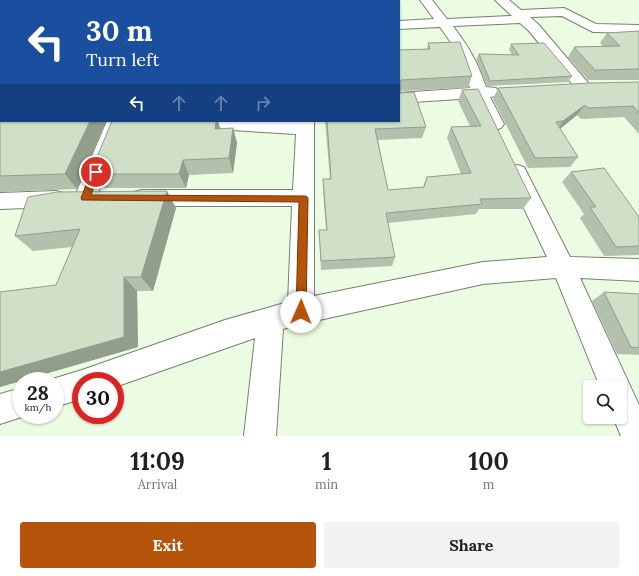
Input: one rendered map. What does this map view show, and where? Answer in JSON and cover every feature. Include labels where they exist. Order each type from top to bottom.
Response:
[{"type":"street","points":[[426,0],[463,49],[470,63],[480,93],[563,267],[613,380]]},
{"type":"street","points":[[501,0],[534,28],[583,87]]},
{"type":"street","points":[[400,25],[521,17],[564,12],[592,28],[639,29]]},
{"type":"street","points":[[400,98],[504,92]]},
{"type":"street","points":[[85,198],[116,122]]},
{"type":"street","points":[[230,122],[305,125],[301,312]]},
{"type":"street","points":[[0,201],[85,198],[303,198]]},
{"type":"street","points":[[117,372],[225,334],[301,312],[483,273],[563,267],[639,270]]},
{"type":"street","points":[[260,436],[270,321]]},
{"type":"street","points":[[627,398],[639,398]]},
{"type":"street","points":[[0,409],[12,406]]},
{"type":"street","points":[[627,414],[637,436]]},
{"type":"building","points":[[639,31],[639,69],[595,70],[574,47],[620,46],[607,33]]},
{"type":"building","points":[[460,42],[472,76],[401,80],[400,82],[400,50],[430,49],[428,43]]},
{"type":"building","points":[[544,43],[572,76],[490,81],[479,54],[519,55],[511,44]]},
{"type":"building","points":[[639,82],[639,113],[633,106],[588,108],[585,105],[563,121],[556,122],[578,157],[535,158],[498,88],[590,83]]},
{"type":"building","points":[[478,89],[531,198],[480,199],[482,204],[386,213],[395,257],[321,261],[319,230],[327,230],[323,179],[331,179],[327,122],[400,122],[400,93],[414,92],[426,127],[375,129],[388,190],[424,187],[427,177],[471,173],[451,127],[481,126],[462,90]]},
{"type":"building","points":[[0,122],[90,122],[65,174],[0,176]]},
{"type":"building","points":[[112,122],[216,122],[215,129],[233,128],[229,158],[183,160],[179,174],[90,174]]},
{"type":"building","points":[[604,168],[639,217],[639,246],[616,247],[590,207],[596,207],[571,172]]},
{"type":"building","points":[[167,191],[141,277],[124,277],[124,337],[0,372],[0,292],[56,285],[80,229],[15,236],[28,197],[57,192]]},
{"type":"building","points":[[604,292],[639,294],[639,348],[631,347]]},
{"type":"route","points":[[96,172],[85,198],[303,198],[301,312]]}]
